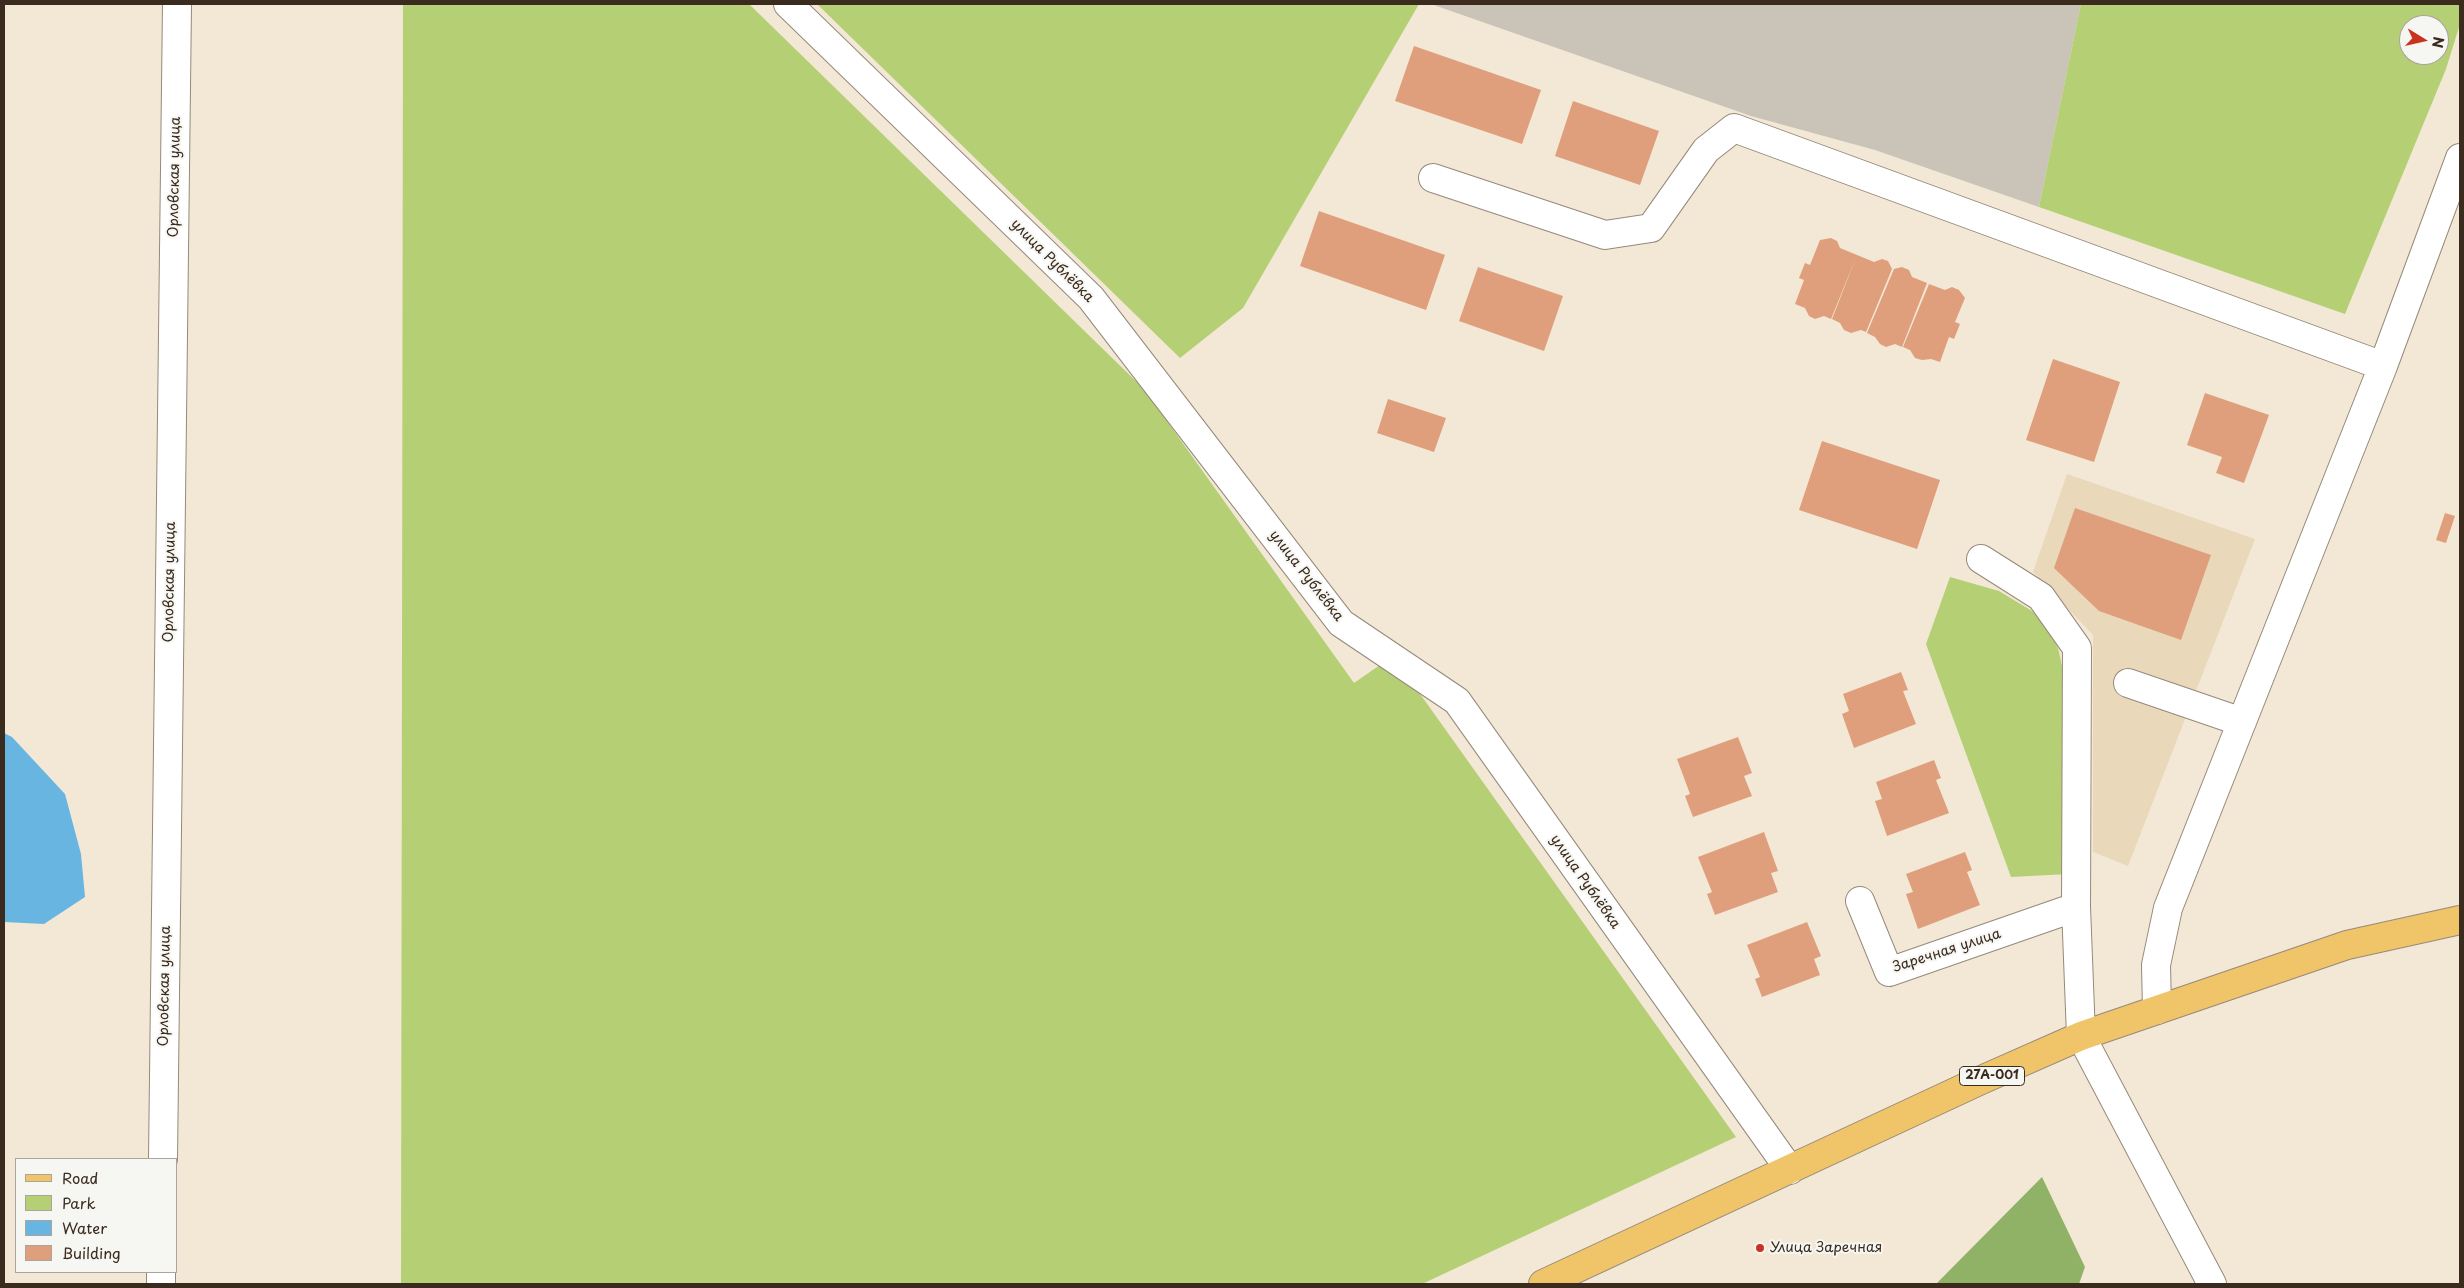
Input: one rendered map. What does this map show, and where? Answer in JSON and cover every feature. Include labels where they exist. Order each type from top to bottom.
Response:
[{"type":"main road","name":"27А-001","points":[[1543,1284],[1979,1081],[2081,1036],[2347,945],[2460,920]]},
{"type":"street","name":"Орловская улица","points":[[162,1158],[177,4]]},
{"type":"street","name":"улица Рублёвка","points":[[788,4],[1091,298],[1341,624],[1457,701],[1790,1170]]},
{"type":"street","points":[[1433,178],[1605,235],[1651,228],[1706,150],[1734,128],[2382,366]]},
{"type":"street","points":[[2157,1010],[2156,965],[2168,908],[2382,366],[2460,158]]},
{"type":"street","points":[[1981,559],[2041,597],[2077,648],[2076,907],[2081,1036],[2212,1284]]},
{"type":"street","points":[[2128,683],[2242,722]]},
{"type":"street","name":"Заречная улица","points":[[1860,901],[1889,972],[2076,907]]},
{"type":"shaded area","points":[[1431,4],[2081,4],[2039,207],[1875,150],[1751,116]]},
{"type":"shaded area","points":[[2067,474],[2255,539],[2128,866],[2093,852],[2093,635],[2033,572]]},
{"type":"green space","points":[[403,4],[749,4],[1144,389],[1354,683],[1393,656],[1736,1137],[1422,1284],[401,1284]]},
{"type":"green space","points":[[817,4],[1419,4],[1243,308],[1180,358]]},
{"type":"green space","points":[[2081,4],[2460,4],[2460,24],[2449,59],[2449,15],[2399,15],[2399,65],[2447,65],[2345,314],[2039,207]]},
{"type":"green space","points":[[1950,577],[1999,591],[2032,611],[2048,628],[2058,648],[2064,675],[2068,874],[2011,877],[1926,644]]},
{"type":"green space","points":[[2042,1177],[2085,1267],[2079,1284],[1936,1284]]},
{"type":"water","points":[[4,733],[12,737],[65,794],[81,854],[85,897],[44,924],[4,922]]},
{"type":"building","points":[[1414,46],[1541,90],[1522,144],[1395,101]]},
{"type":"building","points":[[1573,101],[1659,131],[1640,185],[1555,156]]},
{"type":"building","points":[[1319,211],[1445,255],[1426,310],[1300,266]]},
{"type":"building","points":[[1831,238],[1837,241],[1840,248],[1857,255],[1831,319],[1824,316],[1815,319],[1809,316],[1805,308],[1795,304],[1804,280],[1799,278],[1805,263],[1810,265],[1820,240]]},
{"type":"building","points":[[1857,255],[1874,262],[1882,259],[1888,261],[1892,269],[1866,332],[1861,330],[1851,333],[1844,330],[1840,323],[1832,319]]},
{"type":"building","points":[[1478,267],[1563,296],[1544,351],[1459,321]]},
{"type":"building","points":[[1902,267],[1909,270],[1912,277],[1927,283],[1902,347],[1895,344],[1886,347],[1880,344],[1875,337],[1867,333],[1894,269]]},
{"type":"building","points":[[1929,284],[1945,290],[1952,287],[1959,290],[1965,298],[1955,322],[1960,324],[1954,339],[1949,337],[1940,362],[1931,359],[1922,360],[1915,358],[1910,350],[1903,347]]},
{"type":"building","points":[[2053,359],[2120,382],[2094,462],[2026,440]]},
{"type":"building","points":[[2205,393],[2269,415],[2244,483],[2216,473],[2222,457],[2187,445]]},
{"type":"building","points":[[1388,399],[1446,418],[1434,452],[1377,433]]},
{"type":"building","points":[[1822,441],[1940,480],[1917,549],[1799,510]]},
{"type":"building","points":[[2075,508],[2211,555],[2181,640],[2099,611],[2054,568]]},
{"type":"building","points":[[2445,513],[2455,516],[2446,543],[2436,540]]},
{"type":"building","points":[[1901,672],[1908,690],[1903,691],[1916,724],[1854,748],[1842,714],[1849,711],[1843,694]]},
{"type":"building","points":[[1738,737],[1752,773],[1744,776],[1752,796],[1693,817],[1685,796],[1690,794],[1677,759]]},
{"type":"building","points":[[1934,760],[1941,778],[1936,780],[1949,813],[1887,836],[1875,801],[1882,799],[1876,782]]},
{"type":"building","points":[[1764,832],[1778,871],[1771,873],[1778,892],[1715,915],[1707,894],[1712,892],[1698,857]]},
{"type":"building","points":[[1965,852],[1972,870],[1967,872],[1980,905],[1918,929],[1906,894],[1913,892],[1906,874]]},
{"type":"building","points":[[1807,922],[1821,956],[1814,959],[1820,975],[1762,997],[1755,979],[1760,977],[1747,945]]},
{"type":"place","name":"Улица Заречная","points":[[1760,1248]]}]
